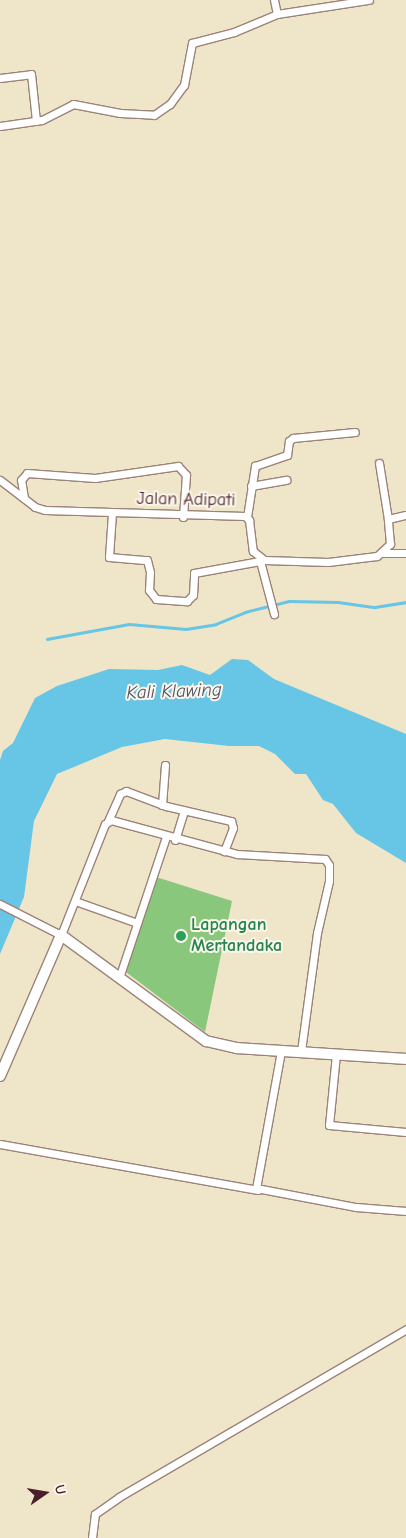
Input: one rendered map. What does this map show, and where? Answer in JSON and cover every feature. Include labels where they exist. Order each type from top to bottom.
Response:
[{"type":"street","points":[[274,0],[277,14]]},
{"type":"street","points":[[0,126],[36,121],[73,104],[120,113],[154,115],[170,104],[184,85],[192,43],[234,32],[277,14],[369,0]]},
{"type":"street","points":[[0,78],[31,74],[36,121]]},
{"type":"street","points":[[247,517],[255,466],[287,455],[290,439],[355,432]]},
{"type":"street","points":[[379,463],[390,544],[383,553]]},
{"type":"street","points":[[24,498],[21,480],[27,473],[95,478],[178,466],[186,475],[183,517]]},
{"type":"street","name":"Jalan Adipati","points":[[0,480],[44,510],[183,517],[247,517],[253,551],[262,560],[274,614]]},
{"type":"street","points":[[251,486],[286,480]]},
{"type":"street","points":[[112,513],[109,556],[147,560],[150,572],[149,590],[156,599],[187,601],[192,597],[194,573],[262,560],[328,562],[383,553],[406,553]]},
{"type":"street","points":[[388,519],[406,515]]},
{"type":"street","points":[[162,805],[165,765]]},
{"type":"street","points":[[0,1076],[61,936],[108,821],[110,811],[123,791],[162,805],[230,821],[233,828],[224,851]]},
{"type":"street","points":[[176,840],[184,810]]},
{"type":"street","points":[[108,821],[114,820],[176,840],[224,851],[328,862],[329,881],[317,933],[301,1052]]},
{"type":"street","points":[[119,978],[166,837]]},
{"type":"street","points":[[75,902],[137,923]]},
{"type":"street","points":[[0,904],[61,936],[206,1041],[237,1048],[406,1059]]},
{"type":"street","points":[[259,1190],[255,1181],[281,1051]]},
{"type":"street","points":[[336,1054],[330,1125],[406,1132]]},
{"type":"street","points":[[0,1144],[356,1207],[406,1211]]},
{"type":"street","points":[[92,1538],[96,1514],[119,1497],[406,1330]]},
{"type":"green space","name":"Lapangan Mertandaka","points":[[156,877],[232,901],[205,1032],[126,972]]},
{"type":"water","name":"Kali Klawing","points":[[232,659],[248,660],[274,679],[406,734],[406,863],[356,833],[333,804],[323,800],[306,774],[295,774],[275,754],[259,746],[229,746],[165,739],[122,747],[57,774],[34,821],[24,897],[0,954],[0,760],[3,751],[13,743],[35,698],[57,686],[109,669],[158,670],[182,665],[210,675]]},
{"type":"waterway","points":[[47,639],[129,624],[186,629],[216,624],[245,612],[289,601],[338,602],[375,607],[406,602]]},
{"type":"place","name":"Lapangan Mertandaka","points":[[181,936]]}]
